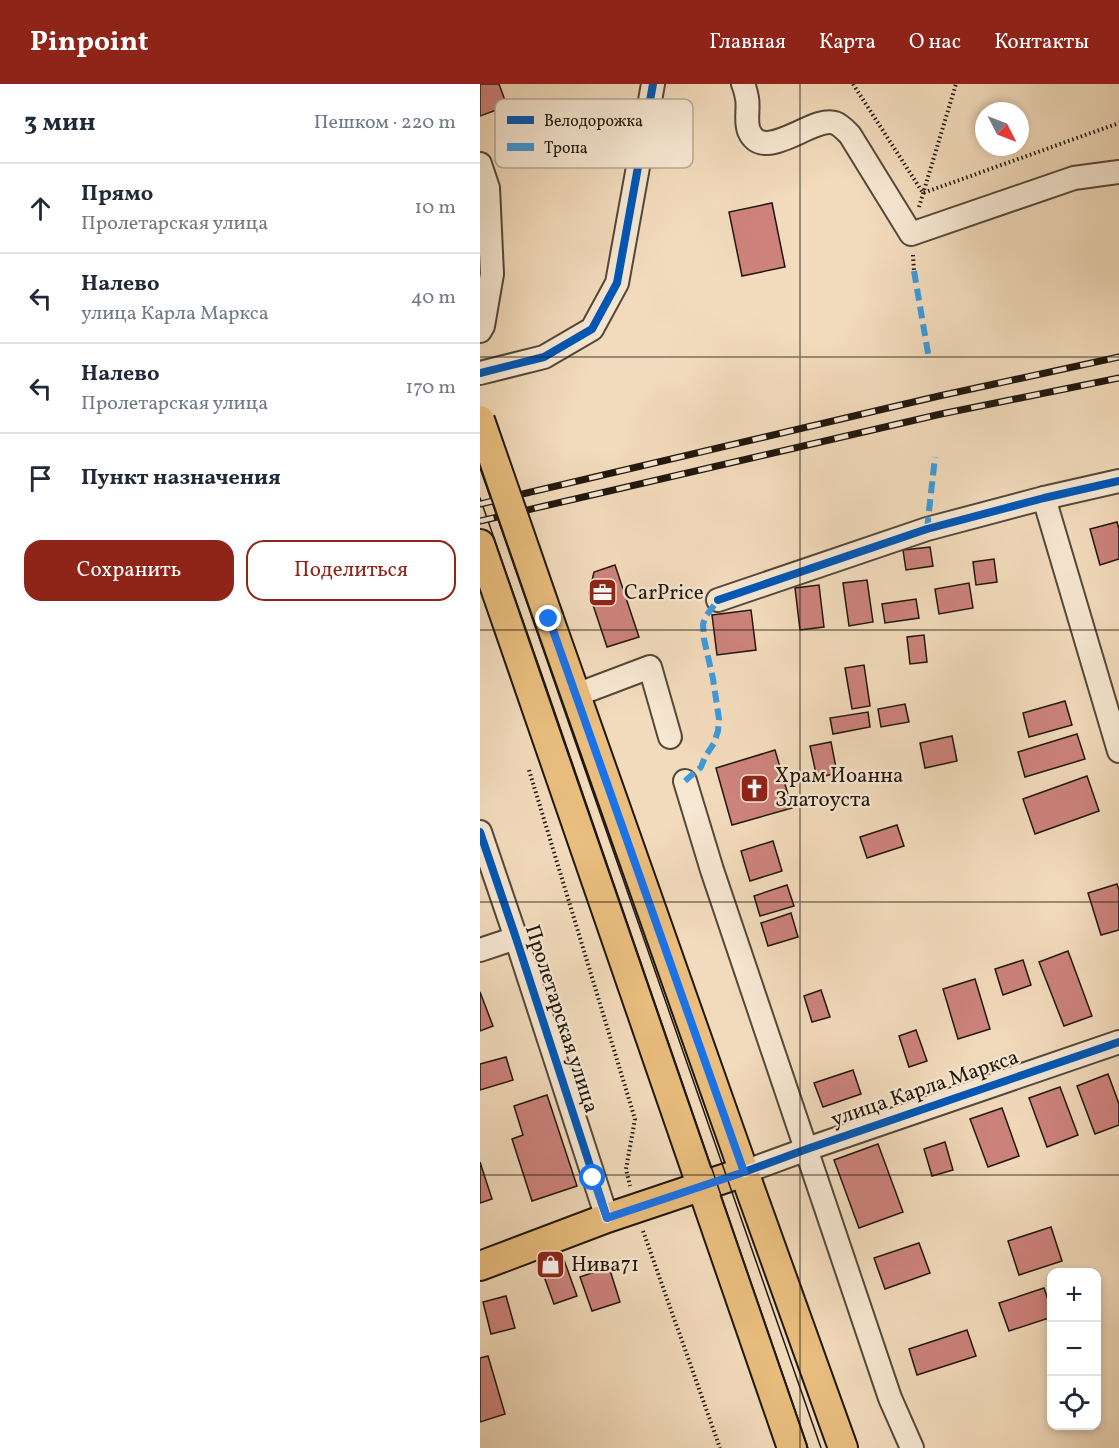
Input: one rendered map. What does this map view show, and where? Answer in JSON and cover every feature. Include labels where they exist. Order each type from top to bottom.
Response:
[{"type":"main road","points":[[480,420],[843,1448]]},
{"type":"main road","points":[[480,544],[792,1448]]},
{"type":"main road","name":"улица Карла Маркса","points":[[480,1266],[635,1208],[744,1172]]},
{"type":"street","points":[[650,99],[653,84]]},
{"type":"street","points":[[744,84],[747,98],[747,123],[753,136],[759,140],[768,143],[778,142],[828,122],[835,123],[850,135],[911,234],[1074,178],[1119,172]]},
{"type":"street","points":[[480,164],[488,188],[492,274],[483,326],[480,331]]},
{"type":"street","points":[[480,373],[544,357],[592,329],[617,283],[638,168]]},
{"type":"street","points":[[718,600],[927,529],[1119,481]]},
{"type":"street","points":[[1044,498],[1119,751]]},
{"type":"street","points":[[576,695],[650,668],[670,737]]},
{"type":"street","points":[[685,781],[712,870],[890,1398],[912,1448]]},
{"type":"street","name":"Пролетарская улица","points":[[480,832],[607,1218]]},
{"type":"street","points":[[480,950],[516,938]]},
{"type":"street","name":"улица Карла Маркса","points":[[744,1172],[1119,1042]]},
{"type":"path","points":[[853,84],[923,193]]},
{"type":"path","points":[[914,271],[911,234],[956,84]]},
{"type":"path","points":[[923,193],[1119,123]]},
{"type":"path","points":[[528,767],[635,1119],[626,1169],[635,1208],[720,1448]]},
{"type":"building","points":[[480,84],[499,84],[504,99],[495,99],[495,110],[480,116]]},
{"type":"building","points":[[772,203],[785,267],[742,276],[729,212]]},
{"type":"building","points":[[1117,522],[1119,559],[1100,565],[1090,529]]},
{"type":"building","points":[[930,547],[933,566],[906,570],[903,550]]},
{"type":"building","points":[[994,559],[997,582],[976,585],[973,562]]},
{"type":"building","points":[[615,565],[639,637],[607,647],[589,593],[594,572]]},
{"type":"building","points":[[867,580],[873,622],[849,626],[843,583]]},
{"type":"building","points":[[969,583],[973,608],[939,614],[935,589]]},
{"type":"building","points":[[819,585],[824,627],[800,630],[795,588]]},
{"type":"building","points":[[916,599],[919,618],[885,623],[882,604]]},
{"type":"building","points":[[751,610],[756,650],[717,655],[712,615]]},
{"type":"building","points":[[924,635],[927,662],[910,664],[907,637]]},
{"type":"building","points":[[864,665],[870,706],[852,709],[845,668]]},
{"type":"building","points":[[1065,701],[1072,725],[1029,737],[1023,713]]},
{"type":"building","points":[[905,704],[909,722],[881,727],[878,709]]},
{"type":"building","points":[[868,712],[870,727],[833,734],[830,718]]},
{"type":"building","points":[[1077,734],[1085,759],[1025,777],[1018,752]]},
{"type":"building","points":[[952,736],[957,761],[925,768],[920,743]]},
{"type":"building","points":[[831,742],[837,773],[817,778],[810,746]]},
{"type":"building","name":"Храм Иоанна Златоуста","points":[[775,750],[792,808],[732,825],[716,768]]},
{"type":"building","points":[[1087,776],[1099,811],[1035,834],[1023,799]]},
{"type":"building","points":[[897,825],[904,846],[867,858],[860,837]]},
{"type":"building","points":[[773,841],[782,871],[750,881],[741,851]]},
{"type":"building","points":[[1117,884],[1119,930],[1101,935],[1088,893]]},
{"type":"building","points":[[787,885],[794,906],[760,916],[754,896]]},
{"type":"building","points":[[791,913],[798,937],[768,946],[761,923]]},
{"type":"building","points":[[1068,951],[1092,1016],[1064,1026],[1039,962]]},
{"type":"building","points":[[1023,960],[1031,985],[1003,995],[995,969]]},
{"type":"building","points":[[975,979],[990,1029],[958,1039],[943,989]]},
{"type":"building","points":[[821,990],[830,1017],[812,1022],[804,996]]},
{"type":"building","points":[[480,992],[493,1026],[480,1031]]},
{"type":"building","points":[[916,1030],[927,1061],[909,1067],[899,1036]]},
{"type":"building","points":[[506,1057],[513,1080],[480,1090],[480,1064]]},
{"type":"building","points":[[853,1070],[861,1094],[823,1107],[814,1083]]},
{"type":"building","points":[[1108,1074],[1119,1104],[1119,1125],[1095,1134],[1077,1086]]},
{"type":"building","points":[[1060,1087],[1078,1135],[1047,1147],[1029,1098]]},
{"type":"building","points":[[547,1095],[577,1186],[532,1201],[512,1139],[523,1135],[514,1106]]},
{"type":"building","points":[[1002,1108],[1019,1156],[988,1167],[970,1119]]},
{"type":"building","points":[[945,1142],[953,1170],[932,1176],[924,1149]]},
{"type":"building","points":[[878,1144],[903,1212],[859,1228],[834,1160]]},
{"type":"building","points":[[480,1162],[492,1199],[480,1203]]},
{"type":"building","points":[[1051,1227],[1062,1261],[1019,1275],[1008,1241]]},
{"type":"building","points":[[919,1243],[930,1273],[885,1289],[874,1258]]},
{"type":"building","points":[[564,1260],[577,1296],[554,1304],[541,1268]]},
{"type":"building","points":[[609,1267],[620,1302],[592,1311],[580,1277]]},
{"type":"building","points":[[1044,1288],[1047,1297],[1047,1319],[1009,1331],[999,1303]]},
{"type":"building","points":[[506,1296],[515,1328],[491,1334],[483,1302]]},
{"type":"building","points":[[967,1330],[976,1356],[917,1375],[909,1349]]},
{"type":"building","points":[[488,1356],[505,1414],[480,1422],[480,1358]]},
{"type":"tram line","points":[[480,468],[821,1448]]},
{"type":"tram line","points":[[480,498],[808,1448]]},
{"type":"railway","points":[[480,504],[939,396],[1119,357]]},
{"type":"railway","points":[[480,521],[941,414],[1119,378]]},
{"type":"marked path","points":[[914,271],[929,359]]},
{"type":"marked path","points":[[927,529],[935,457]]},
{"type":"marked path","points":[[685,781],[701,767],[718,731],[719,719],[703,624],[718,600]]},
{"type":"cycle path","points":[[650,99],[653,84]]},
{"type":"cycle path","points":[[480,373],[544,357],[592,329],[617,283],[638,168]]},
{"type":"cycle path","points":[[718,600],[927,529],[1119,481]]},
{"type":"cycle path","points":[[480,832],[607,1218]]},
{"type":"cycle path","points":[[744,1172],[1119,1042]]},
{"type":"place","name":"CarPrice","points":[[603,593]]},
{"type":"place","name":"Храм Иоанна Златоуста","points":[[754,788]]},
{"type":"place","name":"Нива71","points":[[550,1265]]},
{"type":"route","points":[[549,619],[744,1172],[607,1218],[593,1178]]}]
